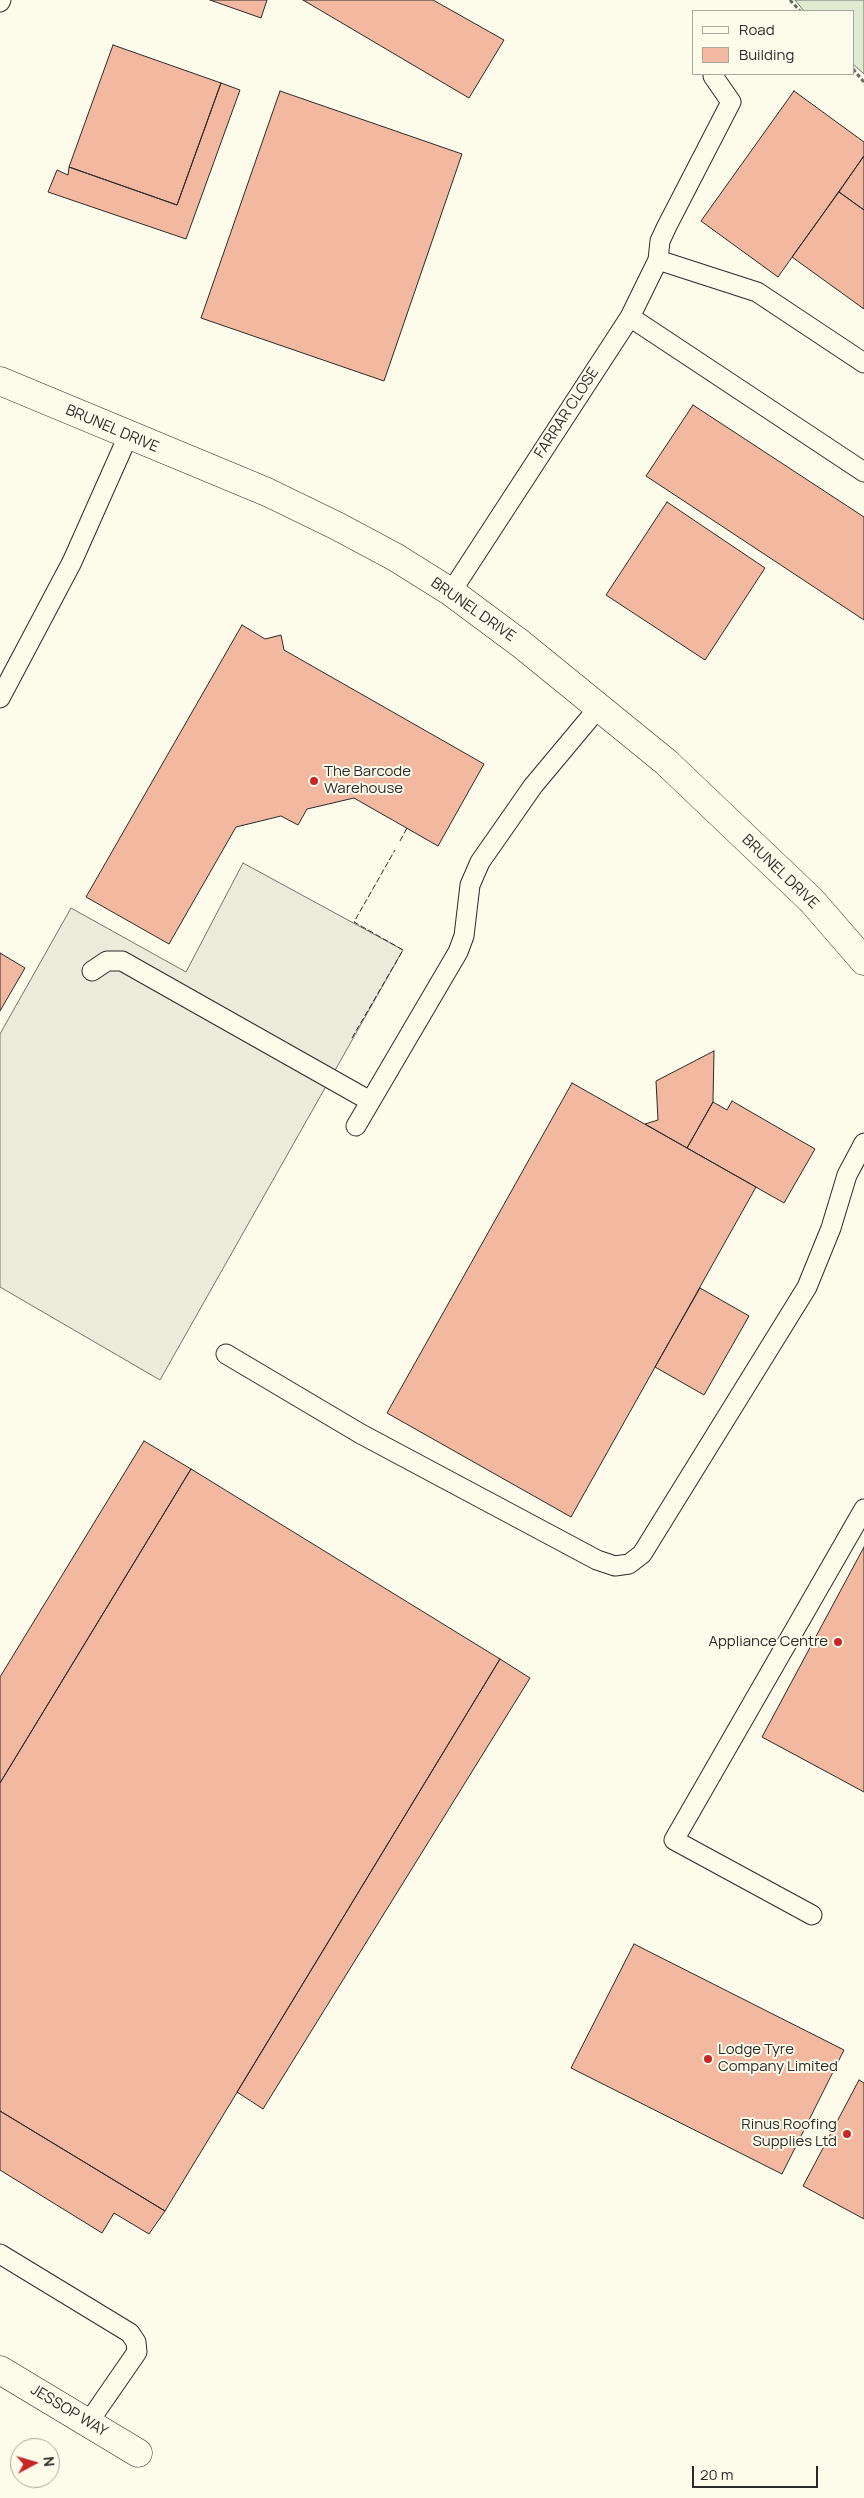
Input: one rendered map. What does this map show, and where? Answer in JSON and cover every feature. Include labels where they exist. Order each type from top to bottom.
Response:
[{"type":"street","name":"BRUNEL DRIVE","points":[[0,381],[128,436],[267,492],[395,557],[452,592],[521,644],[666,762],[812,901],[864,961]]},
{"type":"street","name":"JESSOP WAY","points":[[0,2370],[138,2453]]},
{"type":"lane","name":"FARRAR CLOSE","points":[[452,592],[630,317],[658,260],[660,241],[667,226],[731,102],[713,76]]},
{"type":"lane","points":[[658,260],[757,292],[864,363]]},
{"type":"lane","points":[[630,317],[864,472]]},
{"type":"lane","points":[[0,698],[72,562],[128,436]]},
{"type":"lane","points":[[356,1126],[458,952],[464,936],[470,885],[480,862],[533,786],[598,707]]},
{"type":"lane","points":[[92,971],[107,961],[122,961],[370,1101]]},
{"type":"lane","points":[[226,1354],[361,1434],[597,1560],[614,1566],[628,1564],[642,1554],[807,1287],[834,1222],[847,1175],[864,1143]]},
{"type":"lane","points":[[812,1915],[674,1840],[864,1509]]},
{"type":"lane","points":[[0,2254],[130,2333],[136,2342],[137,2352],[88,2422]]},
{"type":"path","points":[[790,0],[799,10]]},
{"type":"path","points":[[854,70],[864,82]]},
{"type":"green space","points":[[795,0],[864,0],[864,74],[854,65],[854,10],[803,10]]},
{"type":"shaded area","points":[[243,863],[403,950],[160,1380],[0,1287],[0,1034],[71,908],[186,972]]},
{"type":"building","points":[[210,0],[267,0],[261,18]]},
{"type":"building","points":[[303,0],[433,0],[504,40],[469,98]]},
{"type":"building","points":[[113,45],[221,83],[177,205],[69,167]]},
{"type":"building","points":[[221,83],[240,90],[186,239],[48,192],[57,170],[68,175],[69,167],[177,205]]},
{"type":"building","points":[[280,91],[462,154],[384,381],[201,318]]},
{"type":"building","points":[[794,91],[864,142],[864,156],[778,277],[701,221]]},
{"type":"building","points":[[864,157],[864,210],[839,192]]},
{"type":"building","points":[[839,192],[864,210],[864,309],[792,257]]},
{"type":"building","points":[[693,405],[864,517],[864,620],[646,476]]},
{"type":"building","points":[[667,502],[765,568],[705,660],[606,595]]},
{"type":"building","name":"The Barcode Warehouse","points":[[242,625],[265,639],[281,635],[284,650],[484,764],[438,846],[354,798],[307,809],[298,825],[281,816],[236,827],[169,944],[86,897]]},
{"type":"building","points":[[0,953],[25,968],[0,1011]]},
{"type":"building","points":[[714,1051],[713,1102],[687,1148],[645,1124],[658,1120],[656,1081]]},
{"type":"building","points":[[572,1083],[756,1187],[571,1517],[387,1413]]},
{"type":"building","points":[[732,1101],[815,1149],[784,1203],[687,1148],[713,1102],[727,1110]]},
{"type":"building","points":[[700,1288],[749,1316],[704,1395],[655,1367]]},
{"type":"building","points":[[144,1441],[191,1469],[0,1783],[0,1677]]},
{"type":"building","points":[[191,1469],[500,1659],[165,2211],[0,2111],[0,1783]]},
{"type":"building","name":"Appliance Centre","points":[[864,1547],[864,1792],[762,1737]]},
{"type":"building","points":[[500,1659],[530,1678],[263,2109],[237,2092]]},
{"type":"building","name":"Lodge Tyre Company Limited","points":[[634,1944],[844,2050],[782,2174],[571,2068]]},
{"type":"building","name":"Rinus Roofing Supplies Ltd","points":[[859,2080],[864,2083],[864,2219],[803,2186]]},
{"type":"building","points":[[0,2111],[165,2211],[149,2234],[114,2213],[102,2233],[0,2170]]},
{"type":"fence","points":[[400,841],[407,828]]},
{"type":"fence","points":[[352,1038],[403,950],[354,922],[395,850]]},
{"type":"place","name":"The Barcode Warehouse","points":[[314,781]]},
{"type":"place","name":"Appliance Centre","points":[[838,1642]]},
{"type":"place","name":"Lodge Tyre Company Limited","points":[[708,2059]]},
{"type":"place","name":"Rinus Roofing Supplies Ltd","points":[[847,2134]]}]
